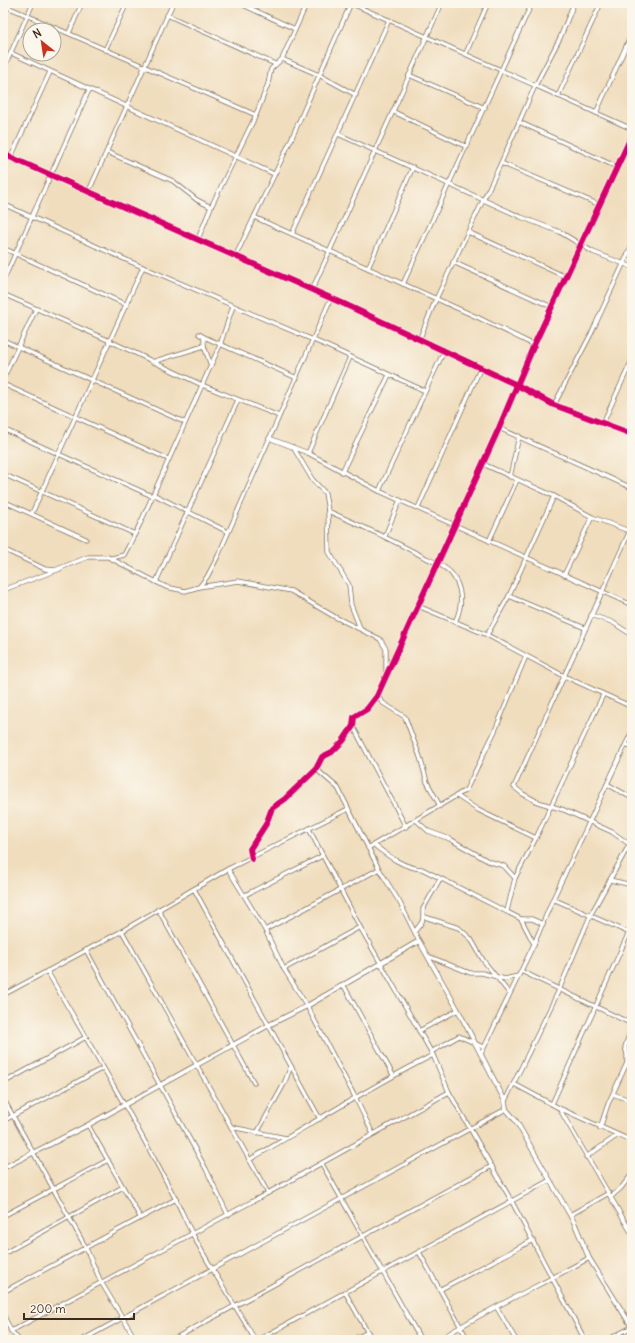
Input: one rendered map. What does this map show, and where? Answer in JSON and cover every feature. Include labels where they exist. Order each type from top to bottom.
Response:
[{"type":"street","points":[[3,70],[33,3]]},
{"type":"street","points":[[69,33],[82,3]]},
{"type":"street","points":[[105,50],[127,3]]},
{"type":"street","points":[[88,193],[173,3]]},
{"type":"street","points":[[239,3],[295,29]]},
{"type":"street","points":[[198,239],[211,207],[256,116],[268,84],[271,70],[275,64],[282,59],[307,3]]},
{"type":"street","points":[[236,255],[319,75],[350,3],[427,38],[466,53],[535,86],[632,129]]},
{"type":"street","points":[[312,290],[394,112],[442,3]]},
{"type":"street","points":[[466,53],[488,3]]},
{"type":"street","points":[[404,284],[503,71],[532,3]]},
{"type":"street","points":[[419,340],[436,299],[501,163],[535,86],[560,38],[574,3]]},
{"type":"street","points":[[558,96],[601,3]]},
{"type":"street","points":[[3,5],[256,116]]},
{"type":"street","points":[[167,15],[275,64]]},
{"type":"street","points":[[292,234],[389,20]]},
{"type":"street","points":[[596,113],[632,33]]},
{"type":"street","points":[[11,53],[274,174]]},
{"type":"street","points":[[282,59],[319,75],[356,95]]},
{"type":"street","points":[[11,157],[50,72]]},
{"type":"street","points":[[409,75],[485,108]]},
{"type":"street","points":[[3,281],[89,90]]},
{"type":"street","points":[[394,112],[467,147]]},
{"type":"street","points":[[519,122],[617,167]]},
{"type":"street","points":[[338,134],[483,200],[560,232],[581,246],[632,267]]},
{"type":"street","points":[[252,859],[250,849],[266,824],[272,808],[285,799],[316,769],[322,757],[332,752],[343,741],[353,726],[354,717],[367,709],[377,696],[500,428],[534,345],[632,135]]},
{"type":"street","points":[[107,152],[173,181],[197,200],[211,207]]},
{"type":"street","points":[[3,154],[88,193],[236,255],[331,298],[517,384],[554,405],[632,434]]},
{"type":"street","points":[[501,163],[600,205]]},
{"type":"street","points":[[368,268],[413,167]]},
{"type":"street","points":[[3,204],[143,268],[425,391]]},
{"type":"street","points":[[254,217],[404,284],[534,345]]},
{"type":"street","points":[[468,232],[566,277]]},
{"type":"street","points":[[554,405],[592,334],[632,245]]},
{"type":"street","points":[[3,248],[127,305]]},
{"type":"street","points":[[453,262],[552,307]]},
{"type":"street","points":[[32,514],[143,268]]},
{"type":"street","points":[[3,294],[110,341],[202,385],[279,416]]},
{"type":"street","points":[[199,587],[211,570],[331,298]]},
{"type":"street","points":[[112,558],[124,555],[135,534],[184,422],[211,366],[220,345],[233,306]]},
{"type":"street","points":[[3,379],[36,309]]},
{"type":"street","points":[[199,334],[220,345],[297,378]]},
{"type":"street","points":[[204,337],[204,346],[211,366]]},
{"type":"street","points":[[3,340],[184,422]]},
{"type":"street","points":[[152,362],[204,346]]},
{"type":"street","points":[[379,491],[444,351]]},
{"type":"street","points":[[308,453],[350,357]]},
{"type":"street","points":[[604,423],[632,360]]},
{"type":"street","points":[[418,508],[481,368]]},
{"type":"street","points":[[342,472],[388,374]]},
{"type":"street","points":[[3,384],[168,459]]},
{"type":"street","points":[[156,582],[189,513],[238,400]]},
{"type":"street","points":[[500,428],[632,488]]},
{"type":"street","points":[[3,429],[153,495],[228,532]]},
{"type":"street","points":[[510,477],[519,436]]},
{"type":"street","points":[[269,438],[308,453],[379,491],[632,605]]},
{"type":"street","points":[[293,447],[312,479],[325,493],[328,511],[329,552],[349,585],[351,605],[360,628]]},
{"type":"street","points":[[483,464],[554,496],[592,517],[629,532]]},
{"type":"street","points":[[3,474],[135,534]]},
{"type":"street","points":[[489,541],[516,480]]},
{"type":"street","points":[[487,635],[509,596],[554,496]]},
{"type":"street","points":[[385,536],[400,500]]},
{"type":"street","points":[[3,501],[86,539]]},
{"type":"street","points":[[328,511],[385,536],[450,572],[458,587],[462,601],[461,610],[455,622]]},
{"type":"street","points":[[564,575],[592,517]]},
{"type":"street","points":[[505,1101],[559,990],[591,914],[631,846],[612,832],[564,810],[523,794],[514,787],[632,526]]},
{"type":"street","points":[[3,549],[45,569],[62,568]]},
{"type":"street","points":[[3,590],[57,572],[62,568],[88,557],[108,556],[166,587],[184,591],[199,587],[238,581],[280,588],[291,591],[335,617],[380,639],[386,649],[387,669],[384,680]]},
{"type":"street","points":[[509,596],[585,628]]},
{"type":"street","points":[[418,606],[487,635],[564,676],[632,708]]},
{"type":"street","points":[[591,615],[612,622],[632,635]]},
{"type":"street","points":[[368,848],[417,821],[466,790],[483,756],[526,656]]},
{"type":"street","points":[[626,705],[632,693]]},
{"type":"street","points":[[507,911],[515,878],[536,838],[603,695]]},
{"type":"street","points":[[377,696],[383,703],[405,717],[420,757],[427,782],[440,806]]},
{"type":"street","points":[[353,726],[406,827]]},
{"type":"street","points":[[481,1054],[509,993],[534,944],[553,899],[632,731]]},
{"type":"street","points":[[626,744],[632,747]]},
{"type":"street","points":[[316,769],[338,788],[379,869],[400,903],[458,1010],[505,1101],[506,1109],[516,1121],[570,1215],[589,1258],[632,1327],[607,1340]]},
{"type":"street","points":[[607,784],[632,798]]},
{"type":"street","points":[[457,796],[478,810],[536,838]]},
{"type":"street","points":[[3,995],[122,931],[228,869],[252,859],[348,809]]},
{"type":"street","points":[[417,821],[428,830],[450,839],[488,860],[504,866],[515,878]]},
{"type":"street","points":[[309,829],[339,889],[432,1054],[449,1092],[533,1240],[585,1340]]},
{"type":"street","points":[[374,845],[392,859],[414,869],[422,869],[493,906],[521,918],[532,919],[543,924]]},
{"type":"street","points":[[245,895],[322,856]]},
{"type":"street","points":[[228,869],[245,895],[265,930],[284,969],[307,1006],[355,1096],[373,1134]]},
{"type":"street","points":[[265,930],[339,889],[379,869]]},
{"type":"street","points":[[415,931],[425,917],[423,909],[440,879]]},
{"type":"street","points":[[610,880],[632,885]]},
{"type":"street","points":[[194,889],[320,1119]]},
{"type":"street","points":[[552,1104],[631,933],[591,914],[553,899]]},
{"type":"street","points":[[158,909],[254,1083]]},
{"type":"street","points":[[425,917],[459,928],[471,939],[483,960],[498,977],[509,993]]},
{"type":"street","points":[[521,918],[534,944]]},
{"type":"street","points":[[284,969],[360,927]]},
{"type":"street","points":[[122,931],[268,1193]]},
{"type":"street","points":[[3,1168],[88,1125],[268,1025],[307,1006],[419,940]]},
{"type":"street","points":[[86,950],[160,1085],[228,1215]]},
{"type":"street","points":[[428,956],[470,973],[482,973],[506,979],[518,976]]},
{"type":"street","points":[[47,971],[125,1105],[176,1199],[192,1234],[212,1269],[236,1305],[255,1340]]},
{"type":"street","points":[[521,971],[632,1025],[625,1047],[632,1060]]},
{"type":"street","points":[[343,984],[393,1075]]},
{"type":"street","points":[[419,1031],[458,1010]]},
{"type":"street","points":[[249,1160],[320,1119],[355,1096],[432,1054],[459,1036],[483,1047]]},
{"type":"street","points":[[3,1083],[86,1037]]},
{"type":"street","points":[[600,1128],[612,1094],[626,1063],[628,1054]]},
{"type":"street","points":[[257,1133],[284,1084],[291,1066]]},
{"type":"street","points":[[3,1121],[103,1068]]},
{"type":"street","points":[[514,1084],[600,1128],[632,1140]]},
{"type":"street","points":[[10,1331],[322,1164],[449,1092]]},
{"type":"street","points":[[612,1094],[632,1101]]},
{"type":"street","points":[[3,1098],[86,1246],[101,1282],[136,1340]]},
{"type":"street","points":[[559,1108],[586,1157],[632,1234]]},
{"type":"street","points":[[82,1340],[470,1130],[506,1109]]},
{"type":"street","points":[[88,1125],[140,1218]]},
{"type":"street","points":[[231,1127],[287,1138]]},
{"type":"street","points":[[586,1157],[618,1135]]},
{"type":"street","points":[[3,1216],[108,1160]]},
{"type":"street","points":[[322,1164],[364,1236],[421,1340]]},
{"type":"street","points":[[172,1340],[492,1166]]},
{"type":"street","points":[[570,1215],[621,1188],[632,1174]]},
{"type":"street","points":[[258,1340],[511,1200],[550,1180]]},
{"type":"street","points":[[3,1254],[123,1187]]},
{"type":"street","points":[[3,1292],[86,1246],[176,1199]]},
{"type":"street","points":[[440,1289],[533,1240]]},
{"type":"street","points":[[419,1252],[468,1340]]},
{"type":"street","points":[[439,1340],[460,1326],[497,1308],[589,1258]]},
{"type":"street","points":[[345,1292],[372,1340]]},
{"type":"street","points":[[497,1308],[516,1340]]},
{"type":"street","points":[[3,1314],[10,1331],[19,1340]]},
{"type":"street","points":[[352,1340],[368,1332]]},
{"type":"cycle path","points":[[252,859],[250,849],[266,824],[272,808],[285,799],[316,769],[322,757],[332,752],[343,741],[353,726],[354,717],[367,709],[377,696],[499,428],[534,345],[632,135]]},
{"type":"cycle path","points":[[3,154],[342,303],[517,385],[554,405],[632,434]]}]
